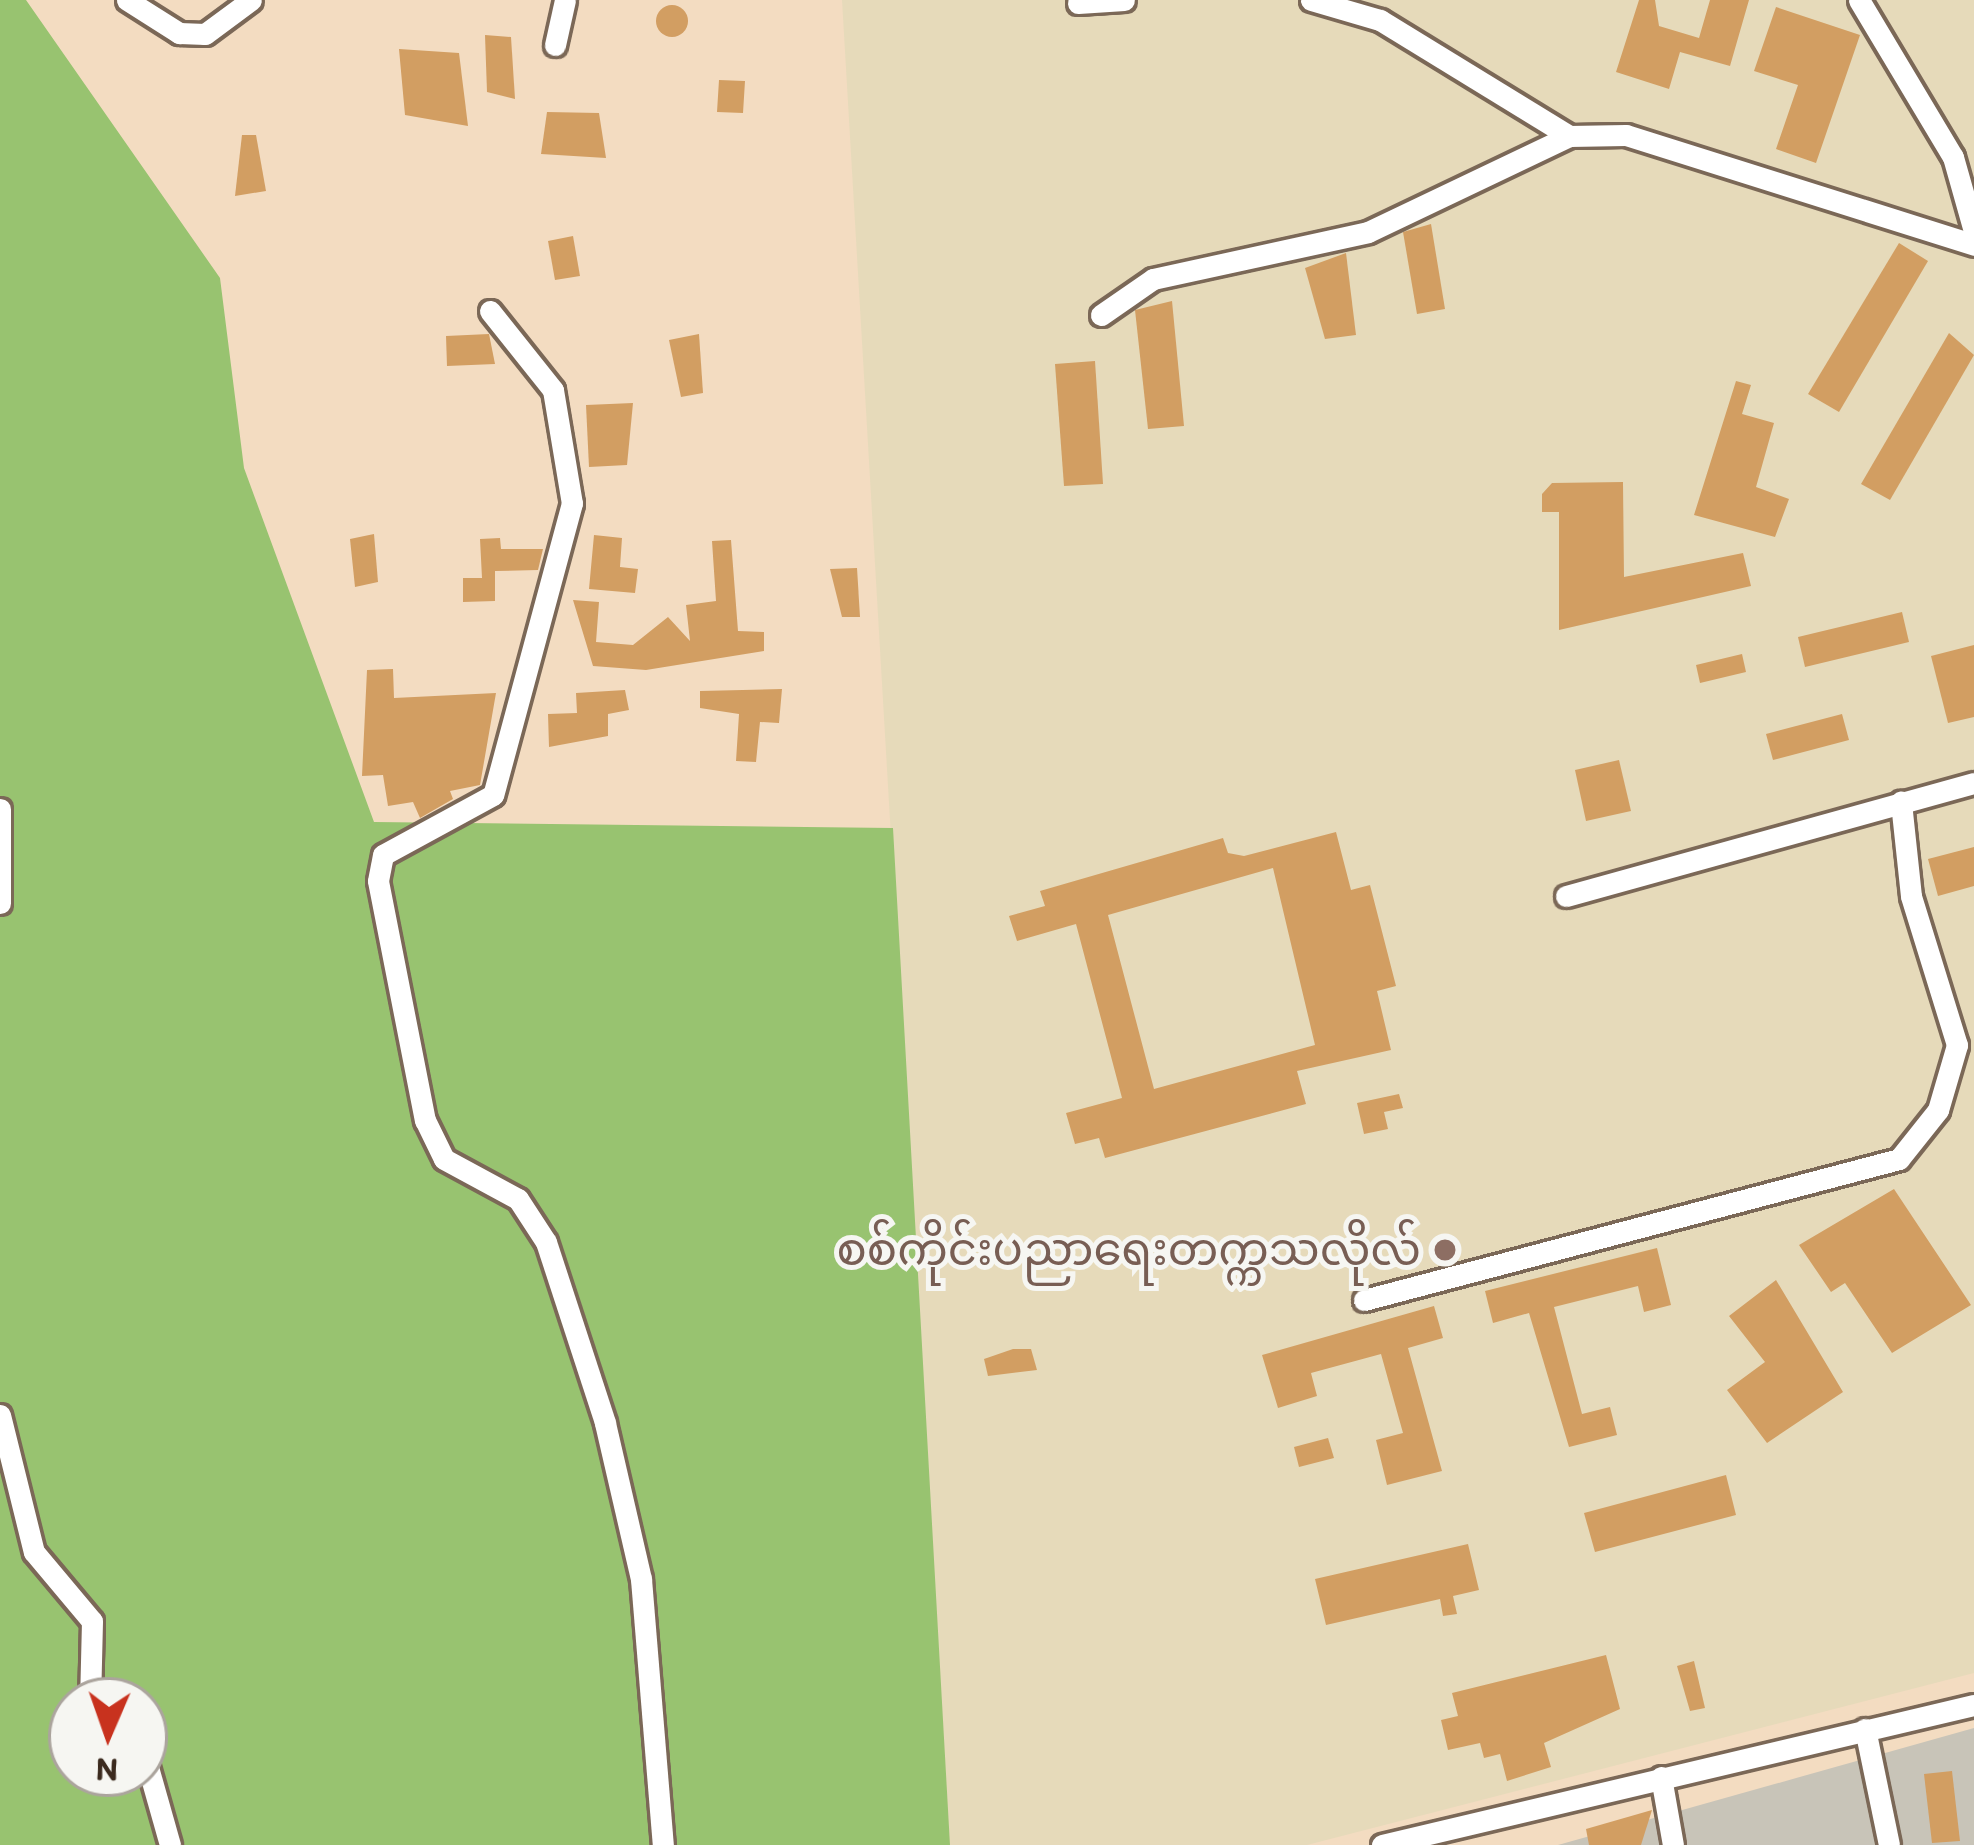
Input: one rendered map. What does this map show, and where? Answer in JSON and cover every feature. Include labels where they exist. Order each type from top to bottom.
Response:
[{"type":"street","points":[[127,0],[179,33],[205,34],[251,0]]},
{"type":"street","points":[[555,45],[565,0]]},
{"type":"street","points":[[1078,3],[1124,0]]},
{"type":"street","points":[[1311,0],[1381,20],[1569,136]]},
{"type":"street","points":[[1859,0],[1953,157],[1974,231]]},
{"type":"street","points":[[1101,315],[1153,279],[1369,232],[1569,136],[1626,135],[1974,245]]},
{"type":"street","points":[[490,311],[553,390],[572,503],[493,796],[383,856],[378,881],[425,1120],[444,1159],[518,1199],[546,1242],[605,1424],[640,1579],[663,1845]]},
{"type":"street","points":[[1566,896],[1974,783]]},
{"type":"street","points":[[1364,1300],[1899,1159],[1938,1110],[1957,1045],[1911,896],[1901,802]]},
{"type":"street","points":[[0,809],[0,903]]},
{"type":"street","points":[[0,1415],[34,1552],[92,1621],[91,1677]]},
{"type":"street","points":[[1382,1845],[1974,1705]]},
{"type":"street","points":[[1864,1729],[1889,1845]]},
{"type":"street","points":[[1661,1777],[1672,1845]]},
{"type":"street","points":[[156,1797],[170,1845]]},
{"type":"shaded area","name":"စစ်ကိုင်းပညာရေးတက္ကသလိုလ်","points":[[842,0],[1974,0],[1974,1673],[1307,1845],[950,1845]]},
{"type":"shaded area","points":[[1974,1728],[1974,1845],[1558,1845]]},
{"type":"green space","points":[[0,0],[26,0],[220,278],[244,468],[374,822],[893,828],[950,1845],[0,1845]]},
{"type":"building","points":[[1639,0],[1655,0],[1659,26],[1699,38],[1710,0],[1749,0],[1730,66],[1680,52],[1669,89],[1616,72]]},
{"type":"building","points":[[672,5],[684,9],[688,21],[684,33],[672,37],[660,33],[656,21],[660,9]]},
{"type":"building","points":[[1776,7],[1860,35],[1816,163],[1776,149],[1798,85],[1754,71]]},
{"type":"building","points":[[485,35],[511,37],[515,99],[487,92]]},
{"type":"building","points":[[399,49],[459,53],[468,126],[405,115]]},
{"type":"building","points":[[719,80],[745,81],[743,113],[717,112]]},
{"type":"building","points":[[547,112],[599,113],[606,158],[541,154]]},
{"type":"building","points":[[242,135],[256,135],[266,191],[235,196]]},
{"type":"building","points":[[1431,224],[1445,309],[1417,314],[1403,232]]},
{"type":"building","points":[[573,236],[580,276],[555,280],[548,241]]},
{"type":"building","points":[[1899,243],[1928,261],[1839,412],[1808,394]]},
{"type":"building","points":[[1346,253],[1356,335],[1325,339],[1305,268]]},
{"type":"building","points":[[1172,301],[1184,426],[1148,429],[1135,310]]},
{"type":"building","points":[[1949,333],[1974,355],[1890,500],[1861,484]]},
{"type":"building","points":[[489,334],[495,364],[447,366],[446,336]]},
{"type":"building","points":[[699,334],[703,393],[681,397],[669,340]]},
{"type":"building","points":[[1095,361],[1103,484],[1064,486],[1055,364]]},
{"type":"building","points":[[1736,381],[1751,385],[1742,414],[1774,423],[1756,487],[1789,499],[1775,537],[1694,515]]},
{"type":"building","points":[[633,403],[627,465],[589,467],[586,405]]},
{"type":"building","points":[[1623,482],[1624,577],[1743,553],[1751,586],[1559,630],[1559,512],[1542,512],[1542,494],[1552,483]]},
{"type":"building","points":[[374,534],[378,582],[355,587],[350,539]]},
{"type":"building","points":[[594,535],[622,538],[620,567],[638,569],[635,593],[589,589]]},
{"type":"building","points":[[500,538],[501,549],[543,549],[538,570],[495,571],[495,601],[463,602],[463,578],[482,578],[480,539]]},
{"type":"building","points":[[731,540],[738,631],[764,632],[764,651],[646,670],[593,666],[573,600],[599,602],[596,642],[633,645],[668,617],[690,641],[686,605],[716,601],[712,541]]},
{"type":"building","points":[[857,568],[860,617],[842,617],[830,569]]},
{"type":"building","points":[[1902,612],[1909,642],[1805,667],[1798,637]]},
{"type":"building","points":[[1974,645],[1974,717],[1948,723],[1931,656]]},
{"type":"building","points":[[1742,654],[1746,672],[1700,683],[1696,665]]},
{"type":"building","points":[[393,669],[394,698],[496,693],[480,785],[450,791],[453,799],[420,818],[413,802],[388,806],[383,775],[362,776],[367,670]]},
{"type":"building","points":[[782,689],[779,723],[760,722],[756,762],[736,761],[739,714],[700,708],[700,691]]},
{"type":"building","points":[[625,690],[629,710],[608,714],[608,736],[549,747],[548,714],[577,713],[576,693]]},
{"type":"building","points":[[1842,714],[1849,740],[1773,760],[1766,734]]},
{"type":"building","points":[[1619,760],[1631,811],[1586,821],[1575,770]]},
{"type":"building","points":[[1336,832],[1351,890],[1370,885],[1396,986],[1377,991],[1391,1050],[1297,1071],[1306,1104],[1105,1158],[1099,1138],[1075,1144],[1066,1113],[1122,1098],[1076,924],[1017,941],[1009,916],[1045,906],[1040,891],[1223,838],[1228,853],[1244,856]],"holes":[[[1273,868],[1315,1045],[1154,1089],[1108,915]]]},
{"type":"building","points":[[1974,847],[1974,886],[1938,896],[1928,859]]},
{"type":"building","points":[[1399,1094],[1403,1108],[1384,1112],[1388,1129],[1364,1134],[1357,1103]]},
{"type":"building","points":[[1894,1189],[1971,1305],[1892,1353],[1845,1283],[1831,1292],[1799,1245]]},
{"type":"building","points":[[1657,1248],[1671,1305],[1644,1312],[1638,1286],[1554,1307],[1582,1414],[1610,1407],[1617,1435],[1569,1447],[1529,1313],[1493,1323],[1485,1291]]},
{"type":"building","points":[[1776,1280],[1843,1392],[1767,1443],[1727,1390],[1765,1362],[1729,1316]]},
{"type":"building","points":[[1434,1306],[1443,1338],[1408,1348],[1442,1471],[1387,1485],[1376,1440],[1403,1433],[1381,1354],[1311,1373],[1317,1396],[1278,1408],[1262,1355]]},
{"type":"building","points":[[1013,1349],[1031,1349],[1037,1370],[988,1376],[984,1359]]},
{"type":"building","points":[[1328,1438],[1334,1458],[1299,1467],[1294,1447]]},
{"type":"building","points":[[1726,1475],[1736,1515],[1595,1552],[1584,1513]]},
{"type":"building","points":[[1468,1544],[1479,1590],[1453,1596],[1457,1614],[1443,1616],[1440,1599],[1326,1625],[1315,1579]]},
{"type":"building","points":[[1606,1655],[1620,1709],[1544,1743],[1551,1767],[1507,1781],[1500,1754],[1484,1758],[1480,1743],[1448,1750],[1441,1720],[1458,1716],[1452,1693]]},
{"type":"building","points":[[1694,1661],[1705,1708],[1690,1711],[1677,1666]]},
{"type":"building","points":[[1952,1771],[1960,1841],[1932,1843],[1924,1774]]},
{"type":"building","points":[[1652,1810],[1641,1845],[1589,1845],[1586,1829]]},
{"type":"place","name":"စစ်ကိုင်းပညာရေးတက္ကသလိုလ်","points":[[1445,1250]]}]
